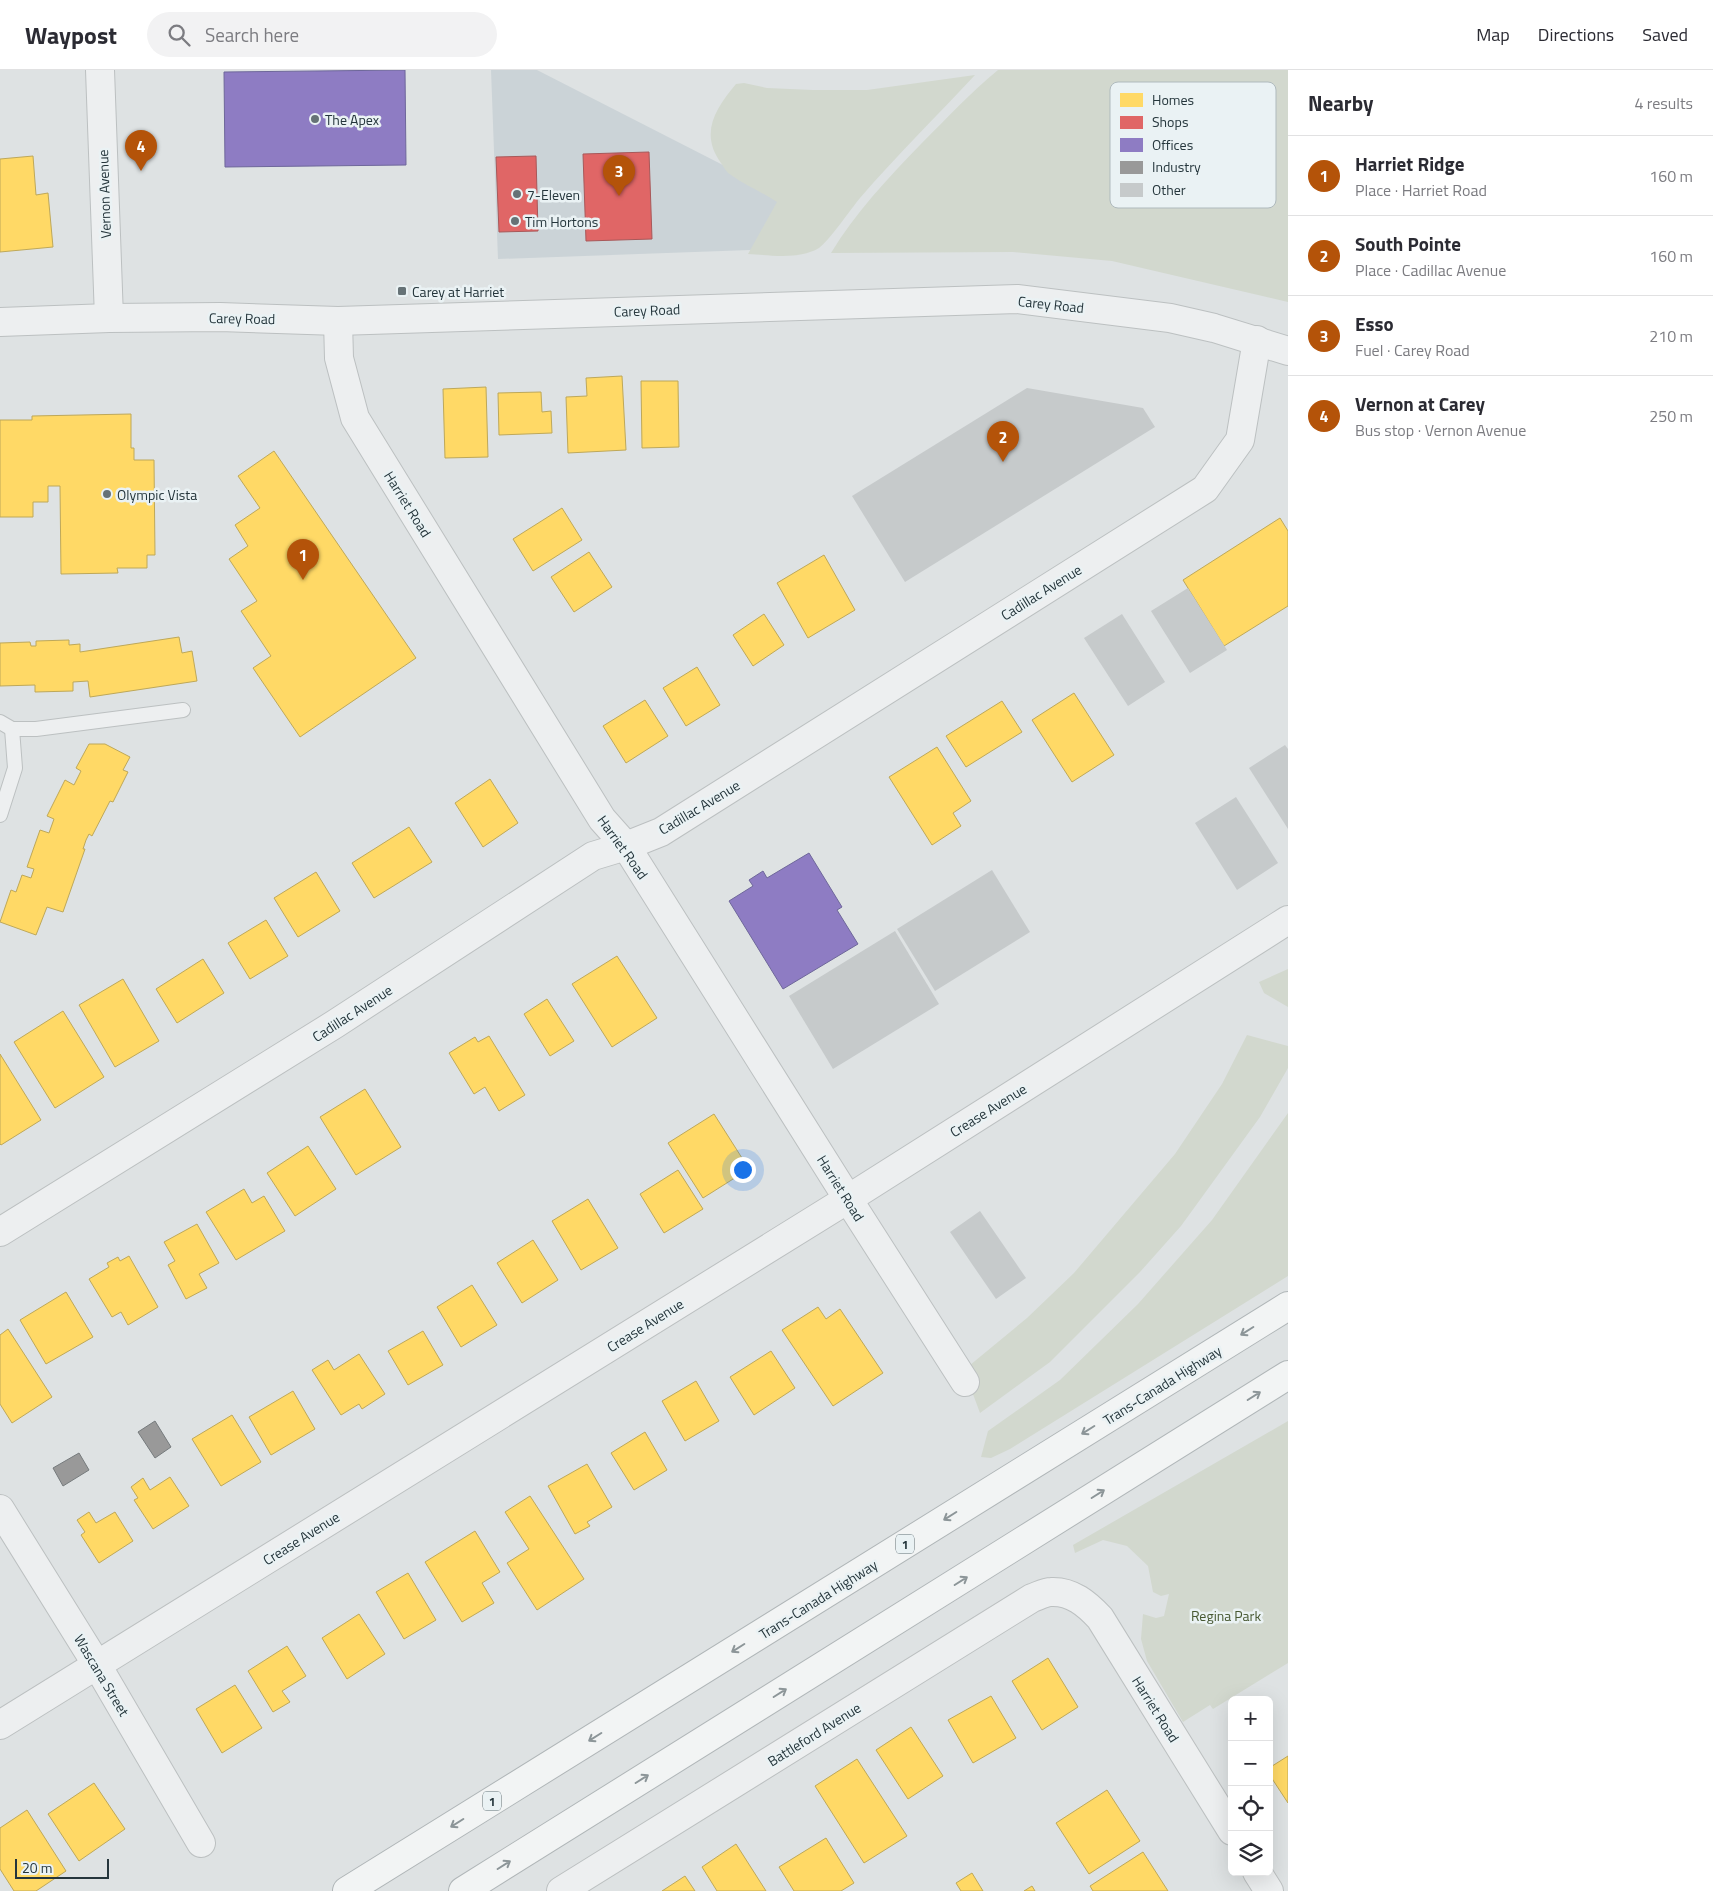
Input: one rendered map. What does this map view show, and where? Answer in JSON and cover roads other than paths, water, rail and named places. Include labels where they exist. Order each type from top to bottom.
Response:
[{"type":"highway","name":"Trans-Canada Highway","points":[[347,1891],[1288,1306]]},
{"type":"highway","points":[[463,1891],[1288,1375]]},
{"type":"street","name":"Vernon Avenue","points":[[100,70],[109,318]]},
{"type":"street","name":"Carey Road","points":[[0,322],[109,318],[220,317],[338,321],[1017,299],[1170,318],[1257,340],[1288,351]]},
{"type":"street","name":"Harriet Road","points":[[338,321],[339,358],[355,418],[602,819],[626,846],[965,1382]]},
{"type":"street","name":"Cadillac Avenue","points":[[0,1232],[335,1024],[593,856],[626,846],[660,832],[1205,489],[1240,440],[1257,340]]},
{"type":"street","name":"Crease Avenue","points":[[0,1726],[848,1199],[1288,920]]},
{"type":"street","name":"Wascana Street","points":[[0,1509],[97,1665],[201,1843]]},
{"type":"street","name":"Battleford Avenue","points":[[561,1891],[1032,1598],[1051,1592],[1072,1595]]},
{"type":"street","name":"Harriet Road","points":[[1072,1595],[1086,1603],[1100,1618],[1228,1825]]},
{"type":"street","points":[[1260,1876],[1269,1891]]},
{"type":"lane","points":[[0,815],[16,768],[6,726],[36,729],[183,710]]},
{"type":"place","name":"The Apex","points":[[315,119]]},
{"type":"place","name":"Vernon at Carey","points":[[141,171]]},
{"type":"place","name":"7-Eleven","points":[[517,194]]},
{"type":"place","name":"Esso","points":[[619,196]]},
{"type":"place","name":"Tim Hortons","points":[[515,221]]},
{"type":"place","name":"Carey at Harriet","points":[[402,291]]},
{"type":"place","name":"South Pointe","points":[[1003,462]]},
{"type":"place","name":"Olympic Vista","points":[[107,494]]},
{"type":"place","name":"Harriet Ridge","points":[[303,580]]},
{"type":"park label","name":"Regina Park","points":[[1226,1615]]}]
